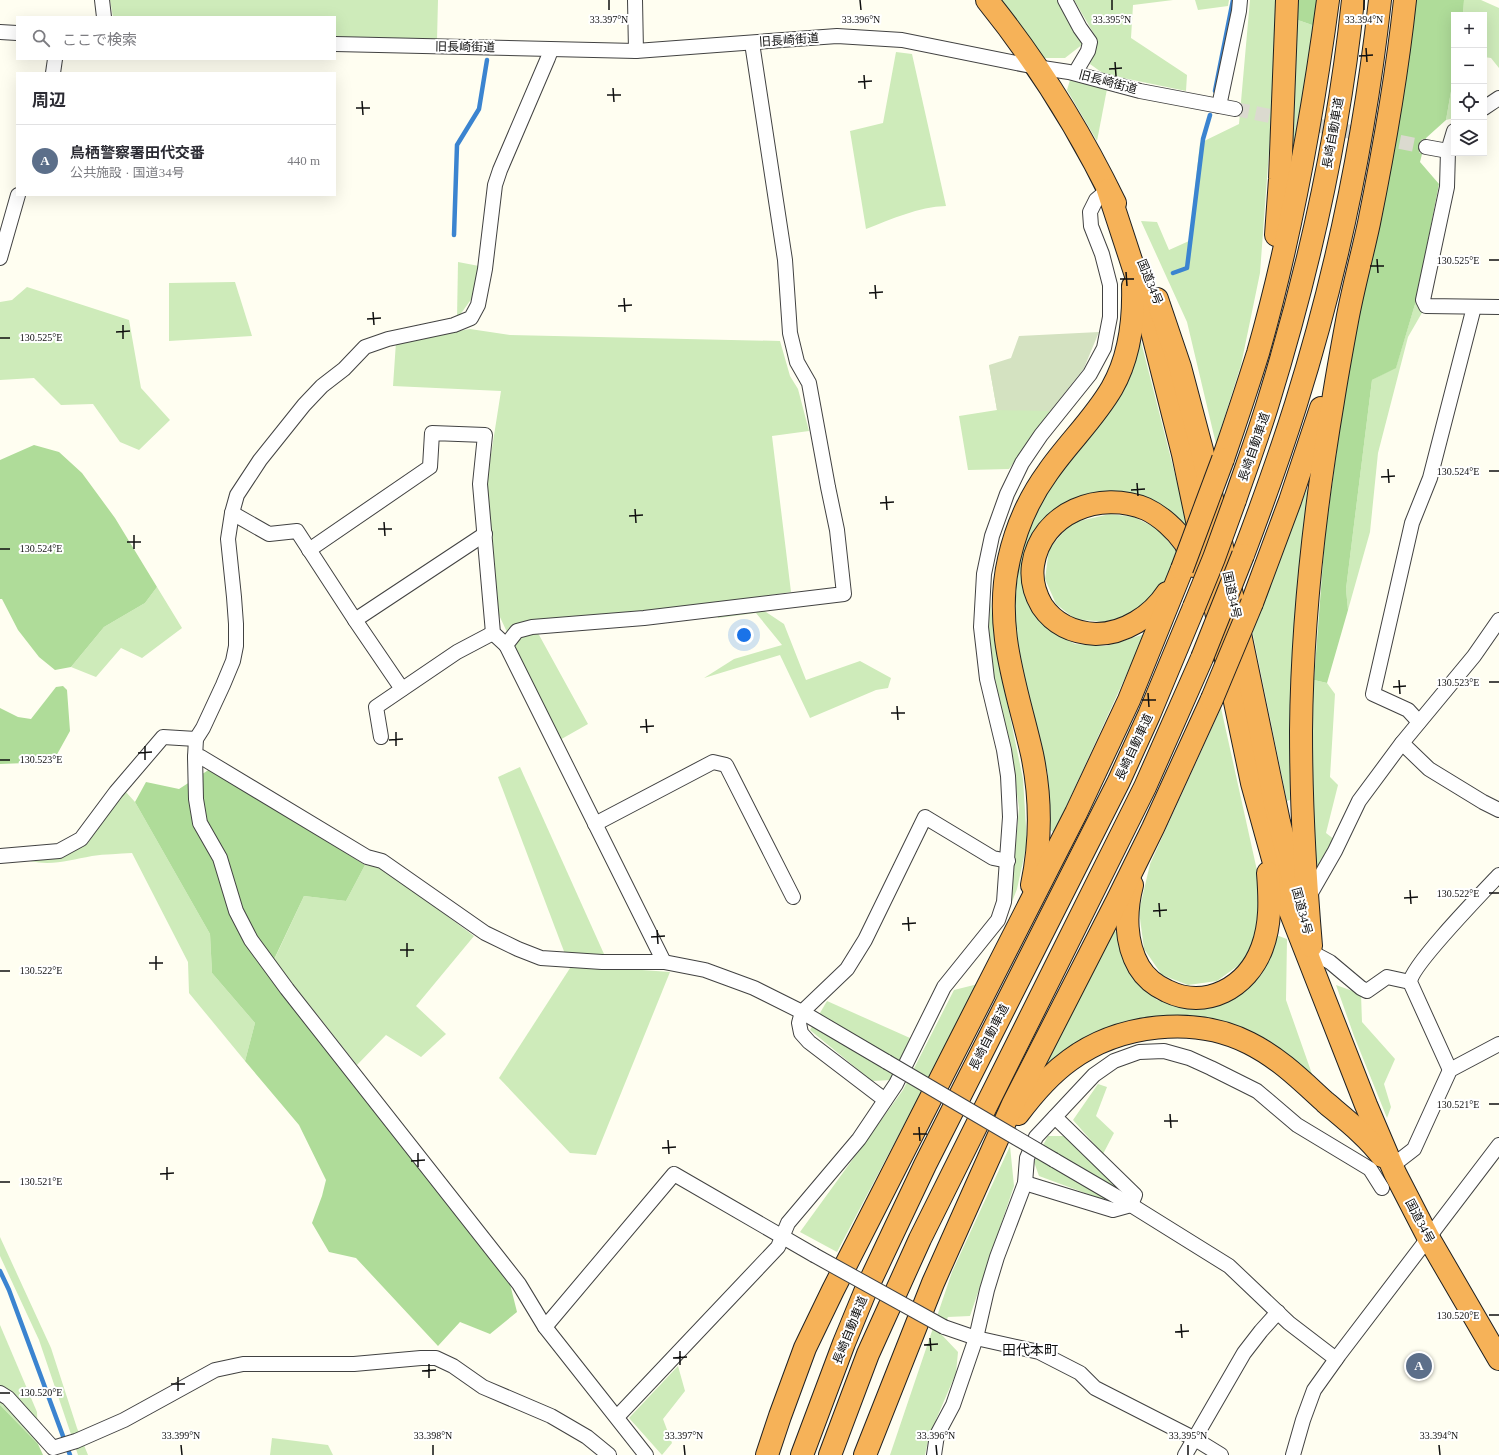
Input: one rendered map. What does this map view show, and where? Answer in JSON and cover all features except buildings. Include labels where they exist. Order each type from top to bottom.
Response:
[{"type":"highway","name":"国道34号","points":[[987,0],[1036,67],[1090,153],[1142,261],[1156,295],[1192,407],[1204,458],[1279,822],[1328,1008]]},
{"type":"highway","points":[[1258,353],[1268,300],[1275,246],[1287,0]]},
{"type":"highway","points":[[767,1455],[805,1348],[840,1276],[1076,813],[1129,700],[1182,570],[1223,459],[1258,353],[1275,286],[1305,150],[1328,0]]},
{"type":"highway","name":"長崎自動車道","points":[[802,1455],[844,1343],[895,1227],[1119,781],[1164,680],[1214,558],[1268,404],[1313,232],[1331,147],[1353,0]]},
{"type":"highway","points":[[830,1455],[868,1354],[920,1239],[1141,794],[1202,658],[1243,555],[1294,411],[1321,316],[1355,163],[1369,80],[1380,0]]},
{"type":"highway","points":[[1312,950],[1307,901],[1302,808],[1301,729],[1311,562],[1322,472],[1347,320],[1388,124],[1405,0]]},
{"type":"highway","name":"国道34号","points":[[1108,190],[1127,245],[1159,353],[1182,446],[1252,783],[1281,888],[1366,1105],[1390,1176],[1428,1237],[1499,1359]]},
{"type":"highway","points":[[1019,926],[1032,886],[1036,864],[1039,837],[1039,811],[1037,783],[1032,755],[1014,686],[1006,645],[1004,583],[1008,560],[1016,533],[1036,491],[1048,471],[1102,404],[1113,387],[1121,368],[1132,324],[1134,304],[1127,245]]},
{"type":"highway","points":[[864,1455],[933,1283],[1012,1104],[1117,901],[1153,828],[1212,699],[1252,603],[1290,501],[1315,427],[1347,320]]},
{"type":"highway","points":[[1182,570],[1162,601],[1145,617],[1128,627],[1112,632],[1098,634],[1070,630],[1058,623],[1047,613],[1034,588],[1032,573],[1037,550],[1047,530],[1070,512],[1085,506],[1118,502],[1147,510],[1162,519],[1185,544],[1196,568],[1232,691]]},
{"type":"highway","points":[[1153,828],[1134,876],[1128,899],[1128,936],[1133,954],[1140,969],[1150,980],[1162,989],[1176,995],[1189,998],[1219,994],[1232,987],[1244,977],[1254,964],[1261,949],[1267,926],[1270,896],[1268,872],[1252,783]]},
{"type":"highway","points":[[982,1174],[1015,1118],[1034,1093],[1070,1060],[1089,1048],[1131,1032],[1154,1028],[1178,1027],[1200,1029],[1224,1034],[1248,1042],[1272,1056],[1294,1073],[1379,1151],[1390,1176]]},
{"type":"street","points":[[102,0],[104,16]]},
{"type":"street","points":[[635,0],[636,51]]},
{"type":"street","points":[[1065,0],[1080,28],[1090,42],[1088,51],[1075,73]]},
{"type":"street","points":[[1219,106],[1240,0]]},
{"type":"street","points":[[0,32],[16,33]]},
{"type":"street","name":"旧長崎街道","points":[[336,44],[636,51],[837,36],[902,40],[1036,67],[1075,73],[1140,91],[1235,109]]},
{"type":"street","points":[[506,645],[517,631],[532,627],[644,618],[844,594],[837,530],[809,383],[797,362],[790,333],[785,260],[752,43]]},
{"type":"street","points":[[551,50],[495,185],[485,269],[478,305],[471,318],[454,325],[388,339],[365,348],[344,369],[322,386],[309,400],[260,460],[237,495],[232,513],[228,539],[234,597],[236,646],[232,662],[223,685],[203,728],[196,739],[196,799],[200,823],[220,858],[236,911],[251,940],[287,989],[518,1284],[545,1327],[646,1455]]},
{"type":"street","points":[[52,72],[55,60]]},
{"type":"street","points":[[1487,106],[1499,98]]},
{"type":"street","points":[[1451,141],[1448,151],[1447,186],[1423,300],[1426,306],[1499,308]]},
{"type":"street","points":[[1426,147],[1448,151]]},
{"type":"street","points":[[617,1417],[778,1247],[788,1224],[859,1138],[886,1100],[896,1084],[944,987],[998,920],[1004,902],[1010,817],[1008,776],[1004,750],[987,679],[982,627],[984,574],[992,536],[1007,494],[1022,463],[1041,435],[1090,374],[1104,348],[1110,317],[1110,285],[1102,254],[1090,226],[1090,212],[1096,200],[1108,190]]},
{"type":"street","points":[[0,258],[18,196]]},
{"type":"street","points":[[1419,722],[1408,710],[1374,694],[1412,524],[1430,478],[1474,307]]},
{"type":"street","points":[[310,550],[430,467],[432,433],[485,435],[480,484],[493,633],[506,645],[664,962]]},
{"type":"street","points":[[232,513],[269,534],[297,531],[402,689]]},
{"type":"street","points":[[355,620],[484,534]]},
{"type":"street","points":[[1307,901],[1335,851],[1359,801],[1402,743],[1474,656],[1499,620]]},
{"type":"street","points":[[381,737],[376,706],[457,652],[493,633]]},
{"type":"street","points":[[0,856],[59,851],[81,839],[120,786],[163,737],[196,739]]},
{"type":"street","points":[[1402,743],[1429,769],[1482,802],[1499,810]]},
{"type":"street","points":[[195,757],[201,757],[367,857],[382,862],[485,933],[518,949],[541,958],[602,962],[664,962],[705,970],[728,977],[754,988],[802,1012],[1131,1205],[1229,1266],[1289,1323],[1336,1359]]},
{"type":"street","points":[[595,824],[713,762],[726,765],[793,897]]},
{"type":"street","points":[[886,1100],[809,1042],[801,1033],[799,1023],[802,1012],[847,969],[865,940],[925,817],[993,858],[1008,861]]},
{"type":"street","points":[[1450,1070],[1410,982],[1410,977],[1430,952],[1499,875]]},
{"type":"street","points":[[1312,950],[1367,991],[1387,977],[1410,982]]},
{"type":"street","points":[[934,1455],[937,1435],[953,1405],[976,1338],[987,1290],[997,1257],[1025,1183],[1027,1158],[1036,1137],[1094,1075],[1114,1061],[1139,1052],[1164,1051],[1189,1058],[1257,1091],[1297,1125],[1370,1169],[1390,1176],[1414,1149],[1450,1070],[1499,1044]]},
{"type":"street","points":[[1055,1118],[1135,1195],[1131,1205]]},
{"type":"street","points":[[1293,1455],[1303,1420],[1314,1390],[1428,1237],[1499,1145]]},
{"type":"street","points":[[545,1327],[674,1174],[814,1255],[944,1327],[976,1338],[1039,1352],[1080,1373],[1095,1388],[1195,1439],[1221,1455]]},
{"type":"street","points":[[1025,1183],[1113,1210],[1131,1205]]},
{"type":"street","points":[[1185,1455],[1244,1353],[1278,1312]]},
{"type":"street","points":[[0,1393],[8,1398],[53,1448],[76,1441],[124,1420],[215,1370],[243,1364],[354,1364],[436,1358],[453,1366],[483,1386],[551,1416],[587,1437],[609,1455]]},
{"type":"green space","points":[[110,0],[438,0],[437,40],[336,38],[336,16],[113,16]]},
{"type":"green space","points":[[1000,0],[1060,0],[1083,44],[1065,58],[1044,58]]},
{"type":"green space","points":[[1074,0],[1173,0],[1133,5],[1131,38],[1187,75],[1186,91],[1104,74],[1090,64],[1097,39]]},
{"type":"green space","points":[[1195,0],[1229,0],[1228,6],[1198,10]]},
{"type":"green space","points":[[1250,0],[1276,0],[1277,42],[1260,273],[1241,365],[1216,444],[1187,322],[1141,221],[1157,222],[1169,250],[1189,241],[1200,143],[1239,124]]},
{"type":"green space","points":[[1295,0],[1317,0],[1315,26],[1295,19]]},
{"type":"green space","points":[[1414,0],[1464,0],[1463,12],[1451,12],[1451,91],[1446,120],[1426,138],[1420,162],[1439,184],[1416,301],[1396,368],[1372,380],[1346,589],[1348,610],[1327,683],[1314,680],[1325,536],[1349,363],[1402,104]]},
{"type":"green space","points":[[1464,0],[1481,0],[1499,8],[1499,68],[1491,58],[1487,57],[1487,12],[1463,12]]},
{"type":"green space","points":[[1295,19],[1315,26],[1292,163],[1287,162]]},
{"type":"green space","points":[[896,52],[912,54],[946,206],[915,211],[866,229],[850,131],[883,123]]},
{"type":"green space","points":[[1070,80],[1107,89],[1097,141],[1067,90]]},
{"type":"green space","points":[[1451,91],[1451,119],[1446,120]]},
{"type":"green space","points":[[458,262],[479,266],[475,294],[457,319]]},
{"type":"green space","points":[[235,282],[252,336],[169,341],[169,283]]},
{"type":"green space","points":[[27,287],[129,320],[141,388],[170,420],[139,450],[120,442],[93,404],[61,405],[34,378],[0,380],[0,302],[12,300]]},
{"type":"green space","points":[[1416,301],[1423,311],[1408,337],[1378,453],[1370,532],[1348,610],[1346,589],[1372,380],[1396,367]]},
{"type":"green space","points":[[470,329],[510,335],[780,341],[790,376],[798,389],[809,431],[772,436],[791,592],[765,596],[763,610],[784,624],[806,680],[860,661],[891,678],[888,688],[876,690],[810,718],[780,655],[704,678],[734,659],[782,645],[756,613],[718,618],[713,604],[533,624],[588,724],[558,741],[499,615],[487,480],[501,391],[393,386],[396,342]]},
{"type":"green space","points":[[1138,330],[1189,529],[1156,503],[1117,491],[1071,499],[1042,522],[1028,601],[1045,627],[1075,644],[1106,646],[1145,634],[1054,833],[1049,829],[1048,774],[1015,655],[1012,598],[1020,544],[1046,489]]},
{"type":"green space","points":[[1099,332],[1084,368],[1050,411],[997,410],[989,365],[1011,358],[1019,336]]},
{"type":"green space","points":[[989,365],[1084,368],[1050,411],[1009,469],[968,470],[959,416],[997,410]]},
{"type":"green space","points":[[34,445],[59,452],[82,473],[115,518],[157,587],[145,603],[104,627],[71,667],[55,670],[39,657],[18,630],[2,599],[0,599],[0,460]]},
{"type":"green space","points":[[1307,489],[1310,492],[1293,799],[1287,801],[1252,630]]},
{"type":"green space","points":[[1110,514],[1134,517],[1158,529],[1178,553],[1164,586],[1133,614],[1104,622],[1075,619],[1056,604],[1045,579],[1049,549],[1071,523]]},
{"type":"green space","points":[[157,587],[182,628],[142,658],[121,648],[96,677],[71,667],[104,627],[145,603]]},
{"type":"green space","points":[[990,599],[996,649],[1023,779],[1027,843],[1017,889],[1010,907],[1019,808],[1011,752],[988,654]]},
{"type":"green space","points":[[1314,680],[1327,683],[1335,694],[1330,777],[1338,785],[1326,833],[1335,840],[1317,874],[1309,855],[1309,763]]},
{"type":"green space","points":[[63,686],[67,690],[70,731],[55,758],[26,763],[0,764],[0,708],[18,717],[31,719],[56,687]]},
{"type":"green space","points":[[1221,708],[1262,893],[1257,931],[1243,962],[1217,981],[1188,985],[1162,975],[1144,949],[1139,911],[1150,864]]},
{"type":"green space","points":[[520,767],[604,954],[565,954],[498,777]]},
{"type":"green space","points":[[210,769],[365,865],[346,901],[304,896],[269,970],[510,1284],[517,1312],[490,1334],[460,1322],[438,1346],[356,1258],[329,1252],[312,1223],[326,1180],[299,1125],[245,1061],[255,1023],[212,973],[210,934],[135,802],[146,782],[179,789]]},
{"type":"green space","points":[[125,791],[135,802],[210,934],[212,973],[255,1023],[245,1061],[189,993],[188,962],[132,853],[97,855],[53,863],[30,861],[61,856],[87,844]]},
{"type":"green space","points":[[365,865],[381,867],[474,936],[416,1006],[446,1034],[421,1057],[386,1035],[357,1065],[274,960],[304,896],[346,901]]},
{"type":"green space","points":[[1110,930],[1117,932],[1128,969],[1157,1000],[1199,1008],[1237,997],[1261,975],[1276,935],[1287,939],[1286,1000],[1312,1074],[1248,1033],[1195,1018],[1051,1066],[1044,1065]]},
{"type":"green space","points":[[572,965],[670,972],[596,1155],[570,1153],[499,1078]]},
{"type":"green space","points":[[978,984],[837,1252],[800,1232],[903,1090],[954,990]]},
{"type":"green space","points":[[1336,985],[1361,994],[1362,1022],[1395,1059],[1384,1084],[1391,1107],[1387,1118],[1354,1036]]},
{"type":"green space","points":[[827,1001],[910,1038],[891,1080],[872,1081],[810,1030]]},
{"type":"green space","points":[[1098,1084],[1107,1087],[1096,1116],[1114,1133],[1103,1154],[1073,1120]]},
{"type":"green space","points":[[1048,1136],[1066,1136],[1123,1193],[1112,1203],[1039,1176],[1034,1162]]},
{"type":"green space","points":[[1010,1146],[1014,1186],[970,1316],[948,1317],[940,1333],[958,1352],[956,1373],[929,1436],[925,1455],[890,1455],[952,1272]]},
{"type":"green space","points":[[0,1237],[51,1348],[77,1428],[88,1455],[78,1455],[39,1340],[0,1256]]},
{"type":"green space","points":[[0,1325],[37,1412],[38,1444],[0,1405]]},
{"type":"green space","points":[[678,1366],[685,1391],[663,1419],[672,1443],[662,1455],[629,1418]]},
{"type":"green space","points":[[0,1405],[38,1444],[43,1455],[0,1455]]},
{"type":"green space","points":[[272,1438],[328,1445],[333,1455],[270,1455]]},
{"type":"waterway","points":[[1215,91],[1233,0]]},
{"type":"waterway","points":[[454,235],[457,145],[479,109],[487,60]]},
{"type":"waterway","points":[[1173,273],[1187,268],[1203,139],[1210,115]]},
{"type":"waterway","points":[[0,1271],[9,1290],[70,1455]]},
{"type":"tunnel","points":[[1235,109],[1426,147]]},
{"type":"place","name":"鳥栖警察署田代交番","points":[[1419,1366]]},
{"type":"district","name":"田代本町","points":[[1030,1350]]}]
